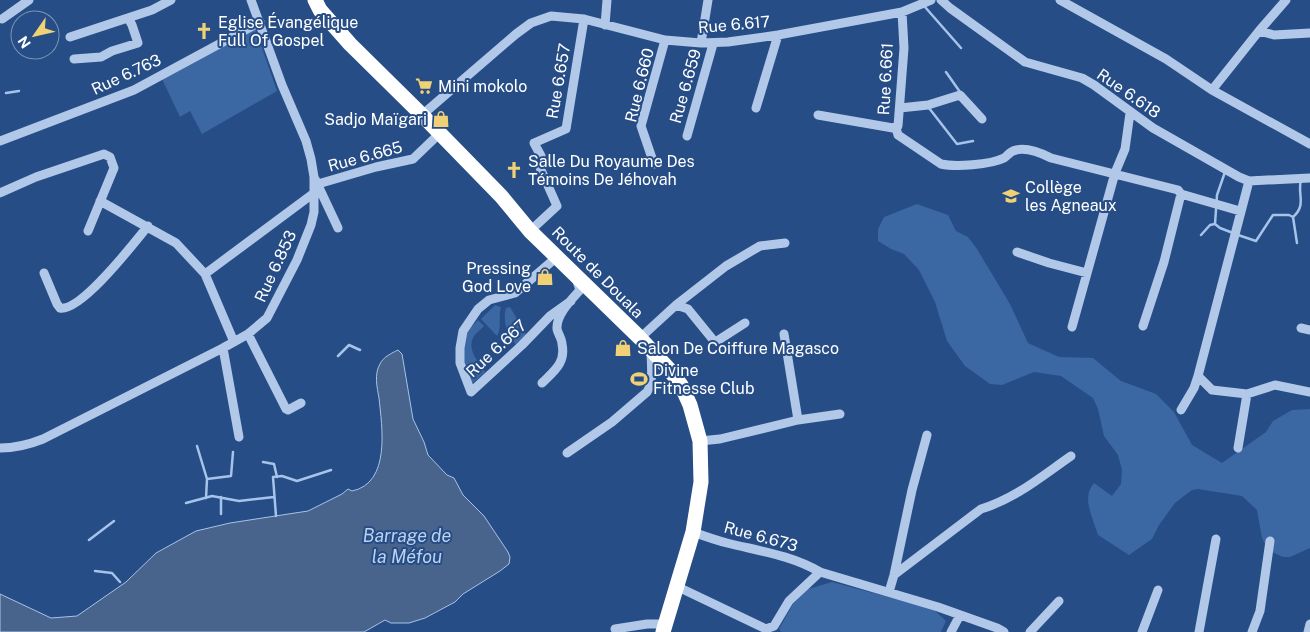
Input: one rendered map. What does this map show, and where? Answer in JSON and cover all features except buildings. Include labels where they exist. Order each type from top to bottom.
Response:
[{"type":"highway","name":"Route de Douala","points":[[315,0],[320,10],[350,44],[422,114],[501,196],[530,230],[640,338],[681,385],[690,404],[700,441],[701,482],[693,532],[664,628]]},
{"type":"street","points":[[2,19],[29,0]]},
{"type":"street","points":[[70,37],[152,10],[171,0]]},
{"type":"street","name":"Rue 6.853","points":[[0,448],[28,445],[223,348],[248,334],[267,318],[288,278],[311,225],[314,212],[316,180],[306,141],[282,85],[251,0]]},
{"type":"street","points":[[605,25],[607,0]]},
{"type":"street","points":[[701,43],[708,0]]},
{"type":"street","name":"Rue 6.617","points":[[422,114],[516,34],[531,23],[551,16],[584,19],[665,40],[713,44],[778,35],[902,12],[910,3],[931,0]]},
{"type":"street","name":"Rue 6.618","points":[[941,0],[1024,62],[1082,78],[1182,146],[1248,181]]},
{"type":"street","points":[[1060,0],[1166,59],[1212,90],[1310,143]]},
{"type":"street","points":[[1212,90],[1286,0]]},
{"type":"street","name":"Rue 6.661","points":[[818,115],[896,128],[898,126],[904,48],[902,12]]},
{"type":"street","points":[[74,59],[94,58],[138,43],[128,18]]},
{"type":"street","name":"Rue 6.657","points":[[530,230],[557,206],[538,164],[541,156],[534,143],[566,129],[584,19]]},
{"type":"street","name":"Rue 6.763","points":[[0,142],[134,90],[260,22]]},
{"type":"street","points":[[1259,31],[1274,35],[1310,33]]},
{"type":"street","points":[[756,108],[778,35]]},
{"type":"street","name":"Rue 6.660","points":[[654,164],[641,126],[665,40]]},
{"type":"street","name":"Rue 6.659","points":[[687,136],[713,44]]},
{"type":"street","points":[[900,108],[928,105],[960,95],[982,119]]},
{"type":"street","points":[[1072,327],[1115,173],[1125,149],[1130,112]]},
{"type":"street","points":[[896,128],[898,135],[941,164],[948,166],[992,162],[1003,158],[1014,150],[1036,151],[1052,158],[1178,190],[1181,194],[1240,210]]},
{"type":"street","name":"Rue 6.665","points":[[316,180],[413,159],[440,133]]},
{"type":"street","points":[[0,193],[36,177],[104,154],[110,157],[114,168],[88,231]]},
{"type":"street","points":[[1181,410],[1194,388],[1198,376],[1248,181],[1310,178]]},
{"type":"street","points":[[316,180],[338,228]]},
{"type":"street","points":[[205,274],[314,193]]},
{"type":"street","points":[[1143,326],[1164,262],[1181,194]]},
{"type":"street","points":[[100,202],[148,226],[176,243],[205,274],[234,342]]},
{"type":"street","points":[[44,273],[60,308],[70,307],[97,286],[148,226]]},
{"type":"street","points":[[640,338],[676,305],[726,266],[760,246],[785,243]]},
{"type":"street","points":[[1017,252],[1087,273]]},
{"type":"street","name":"Rue 6.667","points":[[558,256],[515,293],[489,300],[478,309],[463,332],[460,363],[471,392],[550,316],[571,301]]},
{"type":"street","points":[[542,383],[560,366],[563,355],[562,343],[557,330],[559,319],[580,290],[574,273]]},
{"type":"street","points":[[676,305],[688,309],[714,341],[717,341],[744,323]]},
{"type":"street","points":[[248,334],[286,409],[288,410],[301,402]]},
{"type":"street","points":[[784,334],[798,420]]},
{"type":"street","points":[[223,348],[239,437]]},
{"type":"street","points":[[567,453],[612,422],[646,392],[650,387],[651,381],[651,350]]},
{"type":"street","points":[[1198,376],[1212,390],[1247,394],[1275,385],[1310,392]]},
{"type":"street","points":[[1238,448],[1247,394]]},
{"type":"street","points":[[700,441],[720,439],[798,420],[840,414]]},
{"type":"street","points":[[889,592],[912,490],[927,435]]},
{"type":"street","points":[[894,575],[981,509],[996,505],[1011,497],[1071,456]]},
{"type":"street","name":"Rue 6.673","points":[[693,532],[724,542],[783,555],[820,572],[960,615],[1004,632]]},
{"type":"street","points":[[1199,632],[1216,539]]},
{"type":"street","points":[[1252,632],[1260,611],[1270,541]]},
{"type":"street","points":[[676,586],[766,628],[771,628],[789,601],[820,572]]},
{"type":"street","points":[[1142,632],[1158,590]]},
{"type":"street","points":[[1030,632],[1059,601]]},
{"type":"street","points":[[951,632],[960,615]]},
{"type":"street","points":[[615,629],[647,624],[664,628]]},
{"type":"street","points":[[1308,632],[1310,624]]},
{"type":"shaded area","points":[[255,28],[277,91],[202,134],[190,111],[180,117],[162,79]]},
{"type":"shaded area","points":[[917,204],[948,215],[956,231],[968,237],[1010,304],[1028,343],[1059,357],[1093,358],[1121,381],[1156,394],[1174,412],[1192,445],[1222,463],[1266,432],[1273,421],[1292,410],[1310,409],[1310,548],[1290,557],[1283,557],[1268,550],[1262,538],[1257,510],[1242,496],[1198,489],[1192,490],[1175,503],[1159,525],[1152,539],[1129,555],[1098,535],[1089,508],[1088,495],[1090,489],[1094,483],[1112,496],[1121,484],[1122,470],[1118,455],[1104,436],[1098,409],[1093,398],[1061,376],[1034,372],[1002,385],[990,384],[965,366],[947,341],[935,302],[919,270],[904,254],[878,241],[878,229],[884,217]]},
{"type":"shaded area","points":[[495,305],[501,307],[497,336],[481,319]]},
{"type":"shaded area","points":[[510,307],[527,336],[517,346],[505,324],[506,308]]},
{"type":"shaded area","points":[[478,320],[484,326],[474,336],[472,347],[474,356],[485,372],[469,386],[463,363],[464,343],[467,327],[470,328]]},
{"type":"shaded area","points":[[832,582],[933,609],[946,621],[941,632],[781,632],[779,629],[793,604],[808,589]]},
{"type":"water","name":"Barrage de la Méfou","points":[[398,350],[402,354],[413,419],[428,455],[447,475],[454,478],[463,495],[484,516],[508,552],[510,557],[509,564],[500,571],[463,594],[455,602],[425,618],[409,623],[391,623],[385,620],[364,632],[0,632],[0,594],[51,618],[77,616],[126,582],[156,553],[196,531],[230,523],[308,511],[348,489],[352,491],[364,486],[373,477],[381,452],[382,424],[377,385],[378,368],[383,359]]},
{"type":"waterway","points":[[925,7],[961,48]]},
{"type":"waterway","points":[[946,72],[960,92]]},
{"type":"waterway","points":[[6,93],[19,91]]},
{"type":"waterway","points":[[929,108],[957,144],[973,141]]},
{"type":"waterway","points":[[1215,224],[1217,195],[1225,172]]},
{"type":"waterway","points":[[1293,217],[1301,204],[1301,180]]},
{"type":"waterway","points":[[1238,235],[1256,241],[1273,215],[1289,215],[1293,217]]},
{"type":"waterway","points":[[1293,217],[1297,243]]},
{"type":"waterway","points":[[1215,224],[1233,233]]},
{"type":"waterway","points":[[1201,235],[1210,225],[1215,224]]},
{"type":"waterway","points":[[338,356],[349,345],[360,350]]},
{"type":"waterway","points":[[197,446],[207,479],[206,498]]},
{"type":"waterway","points":[[207,479],[231,476],[233,452]]},
{"type":"waterway","points":[[263,462],[274,464],[277,477]]},
{"type":"waterway","points":[[276,516],[273,477],[282,476],[297,481],[331,470]]},
{"type":"waterway","points":[[186,503],[212,496],[239,501],[274,497]]},
{"type":"waterway","points":[[221,497],[221,514]]},
{"type":"waterway","points":[[89,540],[114,521]]},
{"type":"waterway","points":[[95,571],[112,573],[120,582]]},
{"type":"place","name":"Eglise Évangélique Full Of Gospel","points":[[204,31]]},
{"type":"place","name":"Mini mokolo","points":[[424,86]]},
{"type":"place","name":"Sadjo Maïgari","points":[[441,119]]},
{"type":"place","name":"Salle Du Royaume Des Témoins De Jéhovah","points":[[514,170]]},
{"type":"place","name":"Collège les Agneaux","points":[[1011,196]]},
{"type":"place","name":"Pressing God Love","points":[[545,277]]},
{"type":"place","name":"Salon De Coiffure Magasco","points":[[623,348]]},
{"type":"place","name":"Divine Fitnesse Club","points":[[639,379]]}]
